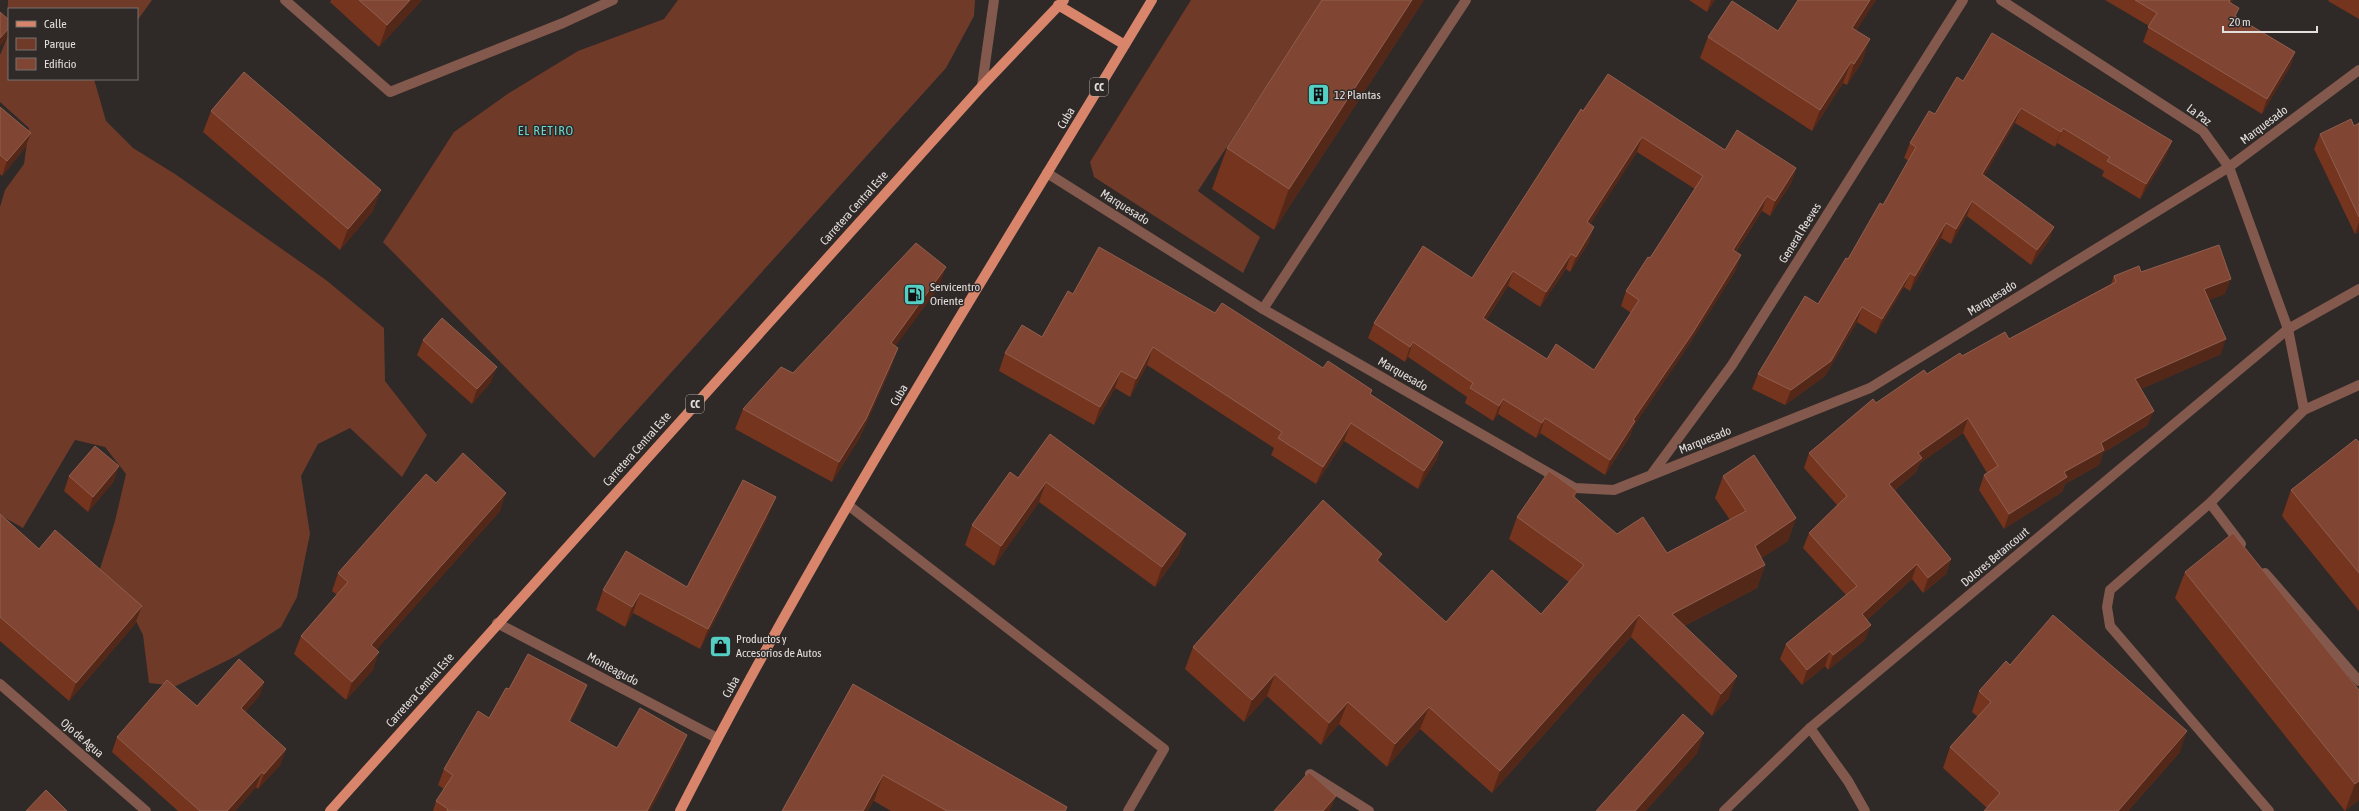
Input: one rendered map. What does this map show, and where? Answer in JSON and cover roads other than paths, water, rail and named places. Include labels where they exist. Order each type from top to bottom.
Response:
[{"type":"main road","name":"Cuba","points":[[680,811],[717,738],[848,505],[1152,0]]},
{"type":"main road","name":"Carretera Central Este","points":[[330,811],[497,623],[1058,2]]},
{"type":"main road","points":[[1058,2],[1125,45]]},
{"type":"street","points":[[285,0],[390,92],[563,23],[613,0]]},
{"type":"street","points":[[982,86],[994,0]]},
{"type":"street","points":[[1263,308],[1466,0]]},
{"type":"street","name":"General Reeves","points":[[1651,475],[1732,365],[1963,0]]},
{"type":"street","name":"La Paz","points":[[2001,0],[2203,132],[2229,167],[2288,329],[2304,410]]},
{"type":"street","name":"Marquesado","points":[[1047,173],[1263,308],[1574,488],[1614,490],[1870,388],[2229,167],[2359,70]]},
{"type":"street","name":"Dolores Betancourt","points":[[1724,811],[1810,728],[2288,329],[2359,290]]},
{"type":"street","points":[[2269,811],[2110,626],[2107,607],[2110,590],[2210,503],[2304,410],[2359,385]]},
{"type":"street","points":[[2210,503],[2247,551]]},
{"type":"street","points":[[848,505],[1164,749],[1128,811]]},
{"type":"street","points":[[2256,563],[2359,681]]},
{"type":"street","name":"Monteagudo","points":[[497,623],[717,738]]},
{"type":"street","name":"Ojo de Agua","points":[[0,684],[146,811]]},
{"type":"street","points":[[1810,728],[1848,781],[1864,811]]},
{"type":"street","points":[[1310,774],[1369,811]]},
{"type":"place","name":"12 Plantas","points":[[1318,95]]},
{"type":"place","name":"Servicentro Oriente","points":[[915,294]]},
{"type":"place","name":"Productos y Accesorios de Autos","points":[[720,646]]},
{"type":"district","name":"EL RETIRO","points":[[546,130]]}]
